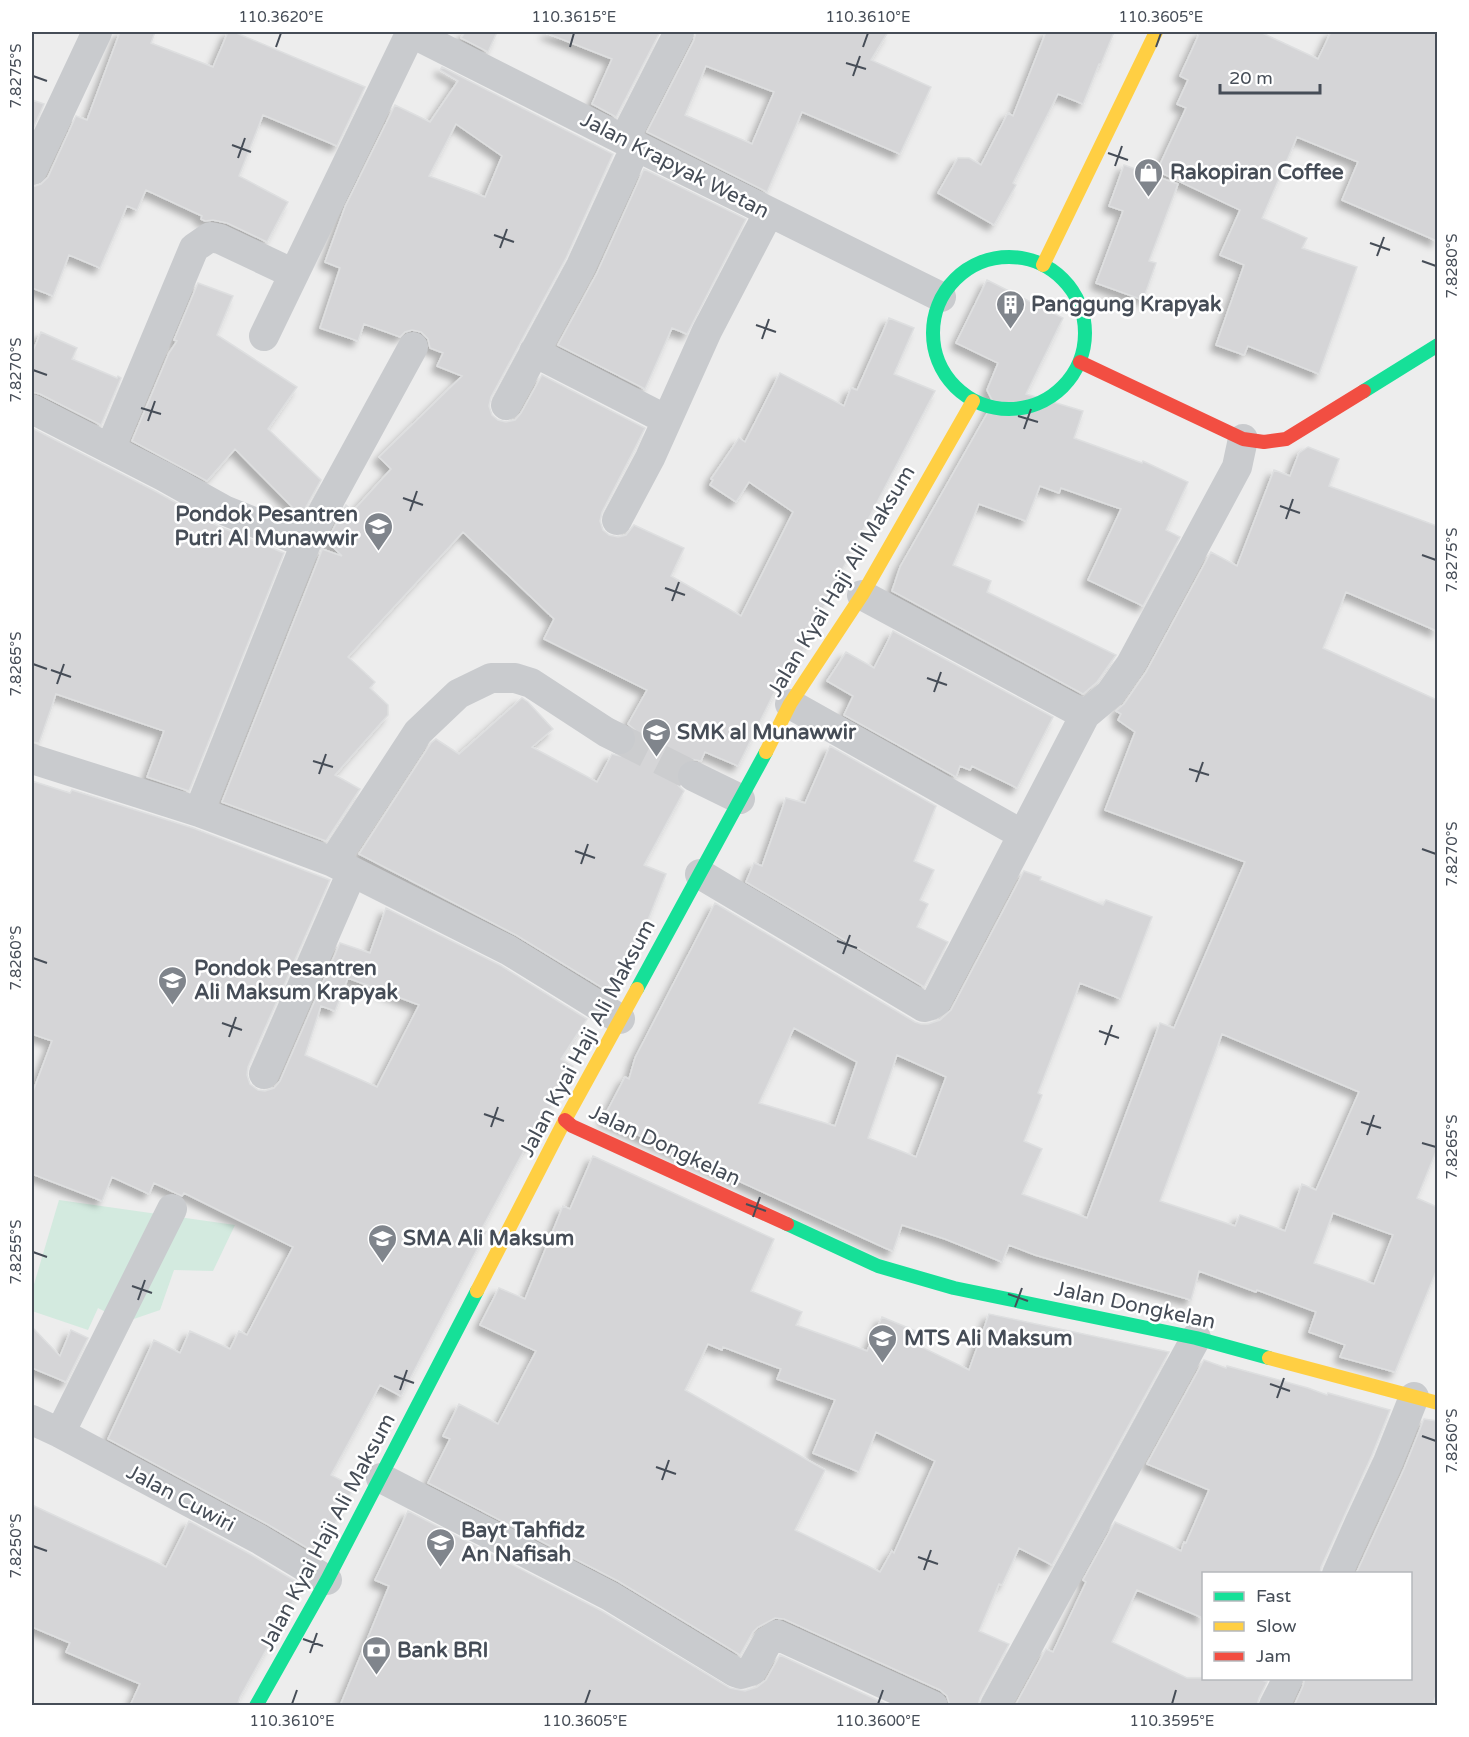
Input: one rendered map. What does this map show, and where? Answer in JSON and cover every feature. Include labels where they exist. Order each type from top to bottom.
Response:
[{"type":"street","points":[[32,170],[97,32]]},
{"type":"street","points":[[264,336],[410,32]]},
{"type":"street","name":"Jalan Krapyak Wetan","points":[[410,32],[941,297]]},
{"type":"street","points":[[506,405],[581,266],[630,143],[679,32]]},
{"type":"street","points":[[1043,265],[1156,32]]},
{"type":"street","points":[[616,520],[650,458],[707,331],[769,212]]},
{"type":"street","points":[[110,449],[194,248],[210,237],[220,239],[294,274]]},
{"type":"street","points":[[993,258],[1027,259],[1043,265],[1069,285],[1083,314],[1086,330],[1085,346],[1072,378],[1059,392],[1044,402],[1027,408],[1009,410],[990,407],[960,393],[942,371],[936,357],[932,337],[934,316],[941,297],[963,272],[993,258]]},
{"type":"street","points":[[1080,362],[1243,439],[1264,442],[1286,439],[1437,345]]},
{"type":"street","points":[[199,812],[306,543],[413,347]]},
{"type":"street","points":[[534,352],[667,420]]},
{"type":"street","name":"Jalan Kyai Haji Ali Maksum","points":[[256,1706],[327,1580],[565,1120],[790,704],[862,595],[973,401]]},
{"type":"street","points":[[32,409],[226,511],[306,543]]},
{"type":"street","points":[[700,874],[924,1007],[936,1002],[1084,716],[1110,694],[1131,664],[1237,467],[1243,439]]},
{"type":"street","points":[[862,595],[1084,716]]},
{"type":"street","points":[[264,1074],[343,867],[418,732],[458,694],[491,678],[514,678],[531,683],[620,739]]},
{"type":"street","points":[[790,704],[1023,835]]},
{"type":"street","points":[[32,759],[199,812],[343,867],[508,950],[620,1019]]},
{"type":"street","points":[[693,776],[740,799]]},
{"type":"street","name":"Jalan Dongkelan","points":[[565,1120],[582,1130],[878,1266],[954,1288],[1196,1338],[1426,1400]]},
{"type":"street","points":[[60,1433],[172,1209]]},
{"type":"street","points":[[994,1706],[1196,1338]]},
{"type":"street","points":[[1338,1572],[1389,1462],[1426,1400]]},
{"type":"street","name":"Jalan Cuwiri","points":[[32,1420],[259,1539],[327,1580]]},
{"type":"street","points":[[381,1478],[610,1596],[735,1672],[741,1674],[751,1671],[768,1641],[777,1635],[933,1706]]},
{"type":"street","points":[[1274,1706],[1287,1680]]},
{"type":"green space","points":[[59,1200],[235,1225],[213,1271],[174,1270],[160,1310],[125,1322],[98,1308],[88,1330],[32,1311],[32,1291]]},
{"type":"building","points":[[120,32],[155,32],[151,43],[213,67],[228,32],[234,32],[365,87],[337,146],[263,115],[239,176],[288,202],[267,242],[227,223],[205,221],[201,219],[202,216],[146,190],[137,210],[127,206],[100,268],[69,255],[53,296],[32,288],[32,187],[41,184],[48,177],[76,116],[87,120]]},
{"type":"building","points":[[465,32],[497,32],[488,52],[461,38]]},
{"type":"building","points":[[546,32],[660,32],[616,117],[592,104],[612,59]]},
{"type":"building","points":[[696,32],[888,32],[871,60],[931,87],[900,154],[802,112],[767,192],[647,132]],"holes":[[[706,66],[774,92],[752,144],[685,115]]]},
{"type":"building","points":[[1046,32],[1114,32],[1083,104],[1058,94],[1013,183],[1016,185],[994,225],[938,193],[958,158],[969,158],[981,165],[1008,113],[1013,116]]},
{"type":"building","points":[[1200,32],[1260,32],[1318,59],[1331,32],[1437,32],[1437,241],[1342,200],[1358,162],[1297,137],[1262,218],[1307,238],[1302,248],[1357,267],[1319,374],[1248,346],[1244,355],[1216,345],[1244,265],[1220,255],[1240,210],[1157,171],[1186,108],[1177,104],[1188,80],[1180,76]]},
{"type":"building","points":[[442,67],[613,154],[566,258],[491,397],[489,406],[492,415],[498,420],[506,422],[515,420],[542,375],[645,428],[602,512],[600,521],[603,530],[609,535],[618,537],[626,535],[634,525],[684,548],[671,576],[741,616],[793,512],[749,482],[736,502],[710,485],[713,480],[711,479],[739,438],[745,442],[780,373],[844,406],[851,388],[857,390],[889,318],[914,328],[894,374],[935,391],[848,558],[811,633],[814,634],[773,695],[738,766],[705,752],[701,761],[691,759],[683,762],[678,768],[676,778],[678,785],[684,791],[644,865],[666,874],[635,953],[619,983],[612,981],[606,990],[516,935],[359,854],[431,743],[436,739],[459,754],[522,698],[553,729],[532,747],[597,782],[612,754],[620,756],[629,754],[636,746],[635,730],[628,724],[647,690],[544,639],[554,619],[463,532],[348,657],[375,682],[370,688],[388,705],[388,715],[335,775],[360,789],[326,841],[222,802],[322,549],[342,556],[327,541],[346,505],[353,511],[391,469],[379,457],[462,376],[437,366],[443,353],[430,348],[428,339],[421,332],[412,330],[400,337],[364,324],[358,341],[320,328],[340,268],[325,262],[345,207],[395,105],[430,122],[458,81],[440,70]],"holes":[[[456,124],[502,156],[485,197],[429,176]]]},
{"type":"building","points":[[32,100],[44,104],[32,131]]},
{"type":"building","points":[[1124,165],[1178,184],[1149,261],[1156,263],[1143,300],[1096,283],[1123,211],[1109,206]]},
{"type":"building","points":[[644,169],[746,219],[687,334],[672,328],[645,389],[558,345],[597,273]]},
{"type":"building","points":[[987,280],[1063,318],[1026,394],[1083,411],[1074,438],[1142,463],[1143,461],[1188,482],[1166,530],[1180,537],[1143,606],[1088,580],[1121,509],[1061,488],[1059,493],[1040,486],[1026,521],[979,504],[953,565],[991,581],[987,592],[1116,655],[1097,682],[1083,694],[892,591],[900,567],[989,410],[992,400],[987,390],[998,363],[956,343]]},
{"type":"building","points":[[198,283],[233,296],[217,335],[297,387],[268,429],[321,480],[301,516],[235,449],[207,481],[132,441],[169,353],[177,341],[174,340]]},
{"type":"building","points":[[41,332],[77,348],[72,359],[121,378],[101,425],[32,392],[32,353]]},
{"type":"building","points":[[32,428],[218,526],[284,553],[189,791],[147,777],[164,731],[56,694],[39,743],[32,742]]},
{"type":"building","points":[[1308,447],[1339,459],[1329,486],[1437,526],[1437,631],[1346,592],[1323,648],[1437,700],[1437,1149],[1417,1198],[1437,1207],[1437,1269],[1395,1372],[1340,1357],[1345,1345],[1309,1332],[1316,1312],[1199,1271],[1191,1300],[1035,1255],[1009,1245],[1002,1262],[902,1225],[893,1251],[603,1119],[625,1077],[629,1079],[635,1058],[715,903],[915,1022],[928,1024],[940,1020],[951,1010],[1024,871],[1041,877],[1040,880],[1103,905],[1106,900],[1152,917],[1121,999],[1080,983],[1038,1093],[1042,1095],[1024,1141],[1042,1149],[1022,1194],[1087,1218],[1160,1023],[1174,1028],[1245,862],[1105,810],[1135,732],[1118,720],[1121,714],[1116,711],[1124,704],[1146,672],[1211,552],[1237,566],[1274,470],[1290,476],[1299,453]],"holes":[[[794,1028],[857,1062],[835,1126],[759,1103]],[[1222,1034],[1359,1092],[1316,1190],[1302,1184],[1285,1231],[1240,1215],[1235,1226],[1160,1201]],[[897,1055],[946,1077],[916,1157],[868,1138]],[[1333,1213],[1393,1235],[1374,1284],[1314,1263]]]},
{"type":"building","points":[[893,631],[1053,717],[1017,788],[972,766],[970,770],[960,766],[956,777],[844,715],[853,696],[827,681],[846,652],[874,668]]},
{"type":"building","points":[[830,746],[936,806],[914,861],[934,870],[920,900],[928,904],[917,927],[948,942],[924,987],[746,882],[754,863],[762,866],[786,798],[805,803]]},
{"type":"building","points":[[32,781],[70,793],[72,790],[193,828],[330,880],[248,1067],[247,1075],[250,1084],[258,1090],[265,1091],[274,1088],[280,1081],[340,943],[370,953],[386,908],[500,965],[587,1019],[561,1059],[573,1066],[531,1145],[528,1143],[481,1230],[486,1232],[401,1396],[380,1385],[331,1475],[354,1487],[319,1555],[267,1524],[108,1439],[154,1340],[180,1353],[190,1331],[230,1349],[239,1331],[247,1335],[293,1247],[184,1193],[182,1196],[154,1183],[149,1194],[112,1177],[102,1201],[32,1174],[32,1094],[52,1041],[32,1034]],"holes":[[[348,978],[419,1005],[377,1087],[305,1055],[321,1006],[335,1011]]]},
{"type":"building","points":[[593,1156],[774,1239],[751,1291],[802,1312],[796,1325],[867,1351],[882,1317],[918,1332],[913,1343],[969,1370],[989,1314],[1169,1352],[1052,1565],[1019,1548],[1002,1585],[999,1584],[979,1631],[1009,1644],[978,1706],[950,1706],[947,1696],[940,1690],[784,1619],[775,1618],[758,1627],[740,1655],[618,1581],[428,1483],[450,1439],[443,1436],[459,1404],[498,1424],[536,1351],[480,1325],[499,1288],[525,1299],[563,1206],[570,1209]],"holes":[[[708,1344],[722,1350],[723,1347],[781,1369],[777,1379],[835,1400],[813,1453],[859,1472],[876,1432],[935,1461],[894,1553],[892,1551],[880,1572],[795,1530],[825,1470],[685,1390]]]},
{"type":"building","points":[[32,1327],[60,1356],[71,1330],[88,1338],[66,1382],[32,1368]]},
{"type":"building","points":[[1204,1360],[1226,1368],[1227,1366],[1327,1395],[1328,1393],[1390,1410],[1320,1572],[1202,1572],[1202,1618],[1137,1590],[1112,1642],[1187,1678],[1267,1682],[1257,1706],[1015,1706],[1046,1649],[1053,1652],[1086,1582],[1083,1580],[1115,1522],[1181,1551],[1184,1542],[1186,1543],[1209,1490],[1147,1464]]},
{"type":"building","points":[[1424,1419],[1437,1421],[1437,1693],[1432,1706],[1294,1706],[1304,1680],[1412,1680],[1412,1572],[1357,1572]]},
{"type":"building","points":[[32,1505],[166,1567],[189,1521],[302,1585],[237,1706],[130,1706],[140,1684],[66,1652],[70,1643],[32,1627]]},
{"type":"building","points":[[408,1511],[602,1611],[730,1688],[745,1691],[757,1687],[766,1680],[780,1655],[890,1706],[340,1706],[389,1586],[375,1580]]},
{"type":"tunnel","points":[[620,739],[693,776]]},
{"type":"traffic: fast","points":[[1009,257],[1038,262],[1063,279],[1080,304],[1085,333],[1080,362],[1063,387],[1038,404],[1009,409],[980,404],[955,387],[938,362],[933,333],[938,304],[955,279],[980,262],[1009,257]]},
{"type":"traffic: fast","points":[[1364,391],[1438,345]]},
{"type":"traffic: fast","points":[[637,989],[766,752]]},
{"type":"traffic: fast","points":[[787,1224],[878,1266],[954,1288],[1196,1338],[1269,1358]]},
{"type":"traffic: fast","points":[[256,1706],[327,1580],[477,1291]]},
{"type":"traffic: slow","points":[[1043,265],[1156,32]]},
{"type":"traffic: slow","points":[[766,752],[790,704],[862,595],[973,401]]},
{"type":"traffic: slow","points":[[477,1291],[565,1120],[637,989]]},
{"type":"traffic: slow","points":[[1269,1358],[1438,1403]]},
{"type":"traffic: jam","points":[[1080,362],[1243,439],[1264,442],[1286,439],[1364,391]]},
{"type":"traffic: jam","points":[[565,1120],[572,1126],[787,1224]]},
{"type":"place","name":"Rakopiran Coffee","points":[[1149,198]]},
{"type":"place","name":"Panggung Krapyak","points":[[1010,330]]},
{"type":"place","name":"Pondok Pesantren Putri Al Munawwir","points":[[379,552]]},
{"type":"place","name":"SMK al Munawwir","points":[[656,758]]},
{"type":"place","name":"Pondok Pesantren Ali Maksum Krapyak","points":[[173,1006]]},
{"type":"place","name":"SMA Ali Maksum","points":[[382,1264]]},
{"type":"place","name":"MTS Ali Maksum","points":[[883,1364]]},
{"type":"place","name":"Bayt Tahfidz An Nafisah","points":[[440,1568]]},
{"type":"place","name":"Bank BRI","points":[[376,1676]]}]
